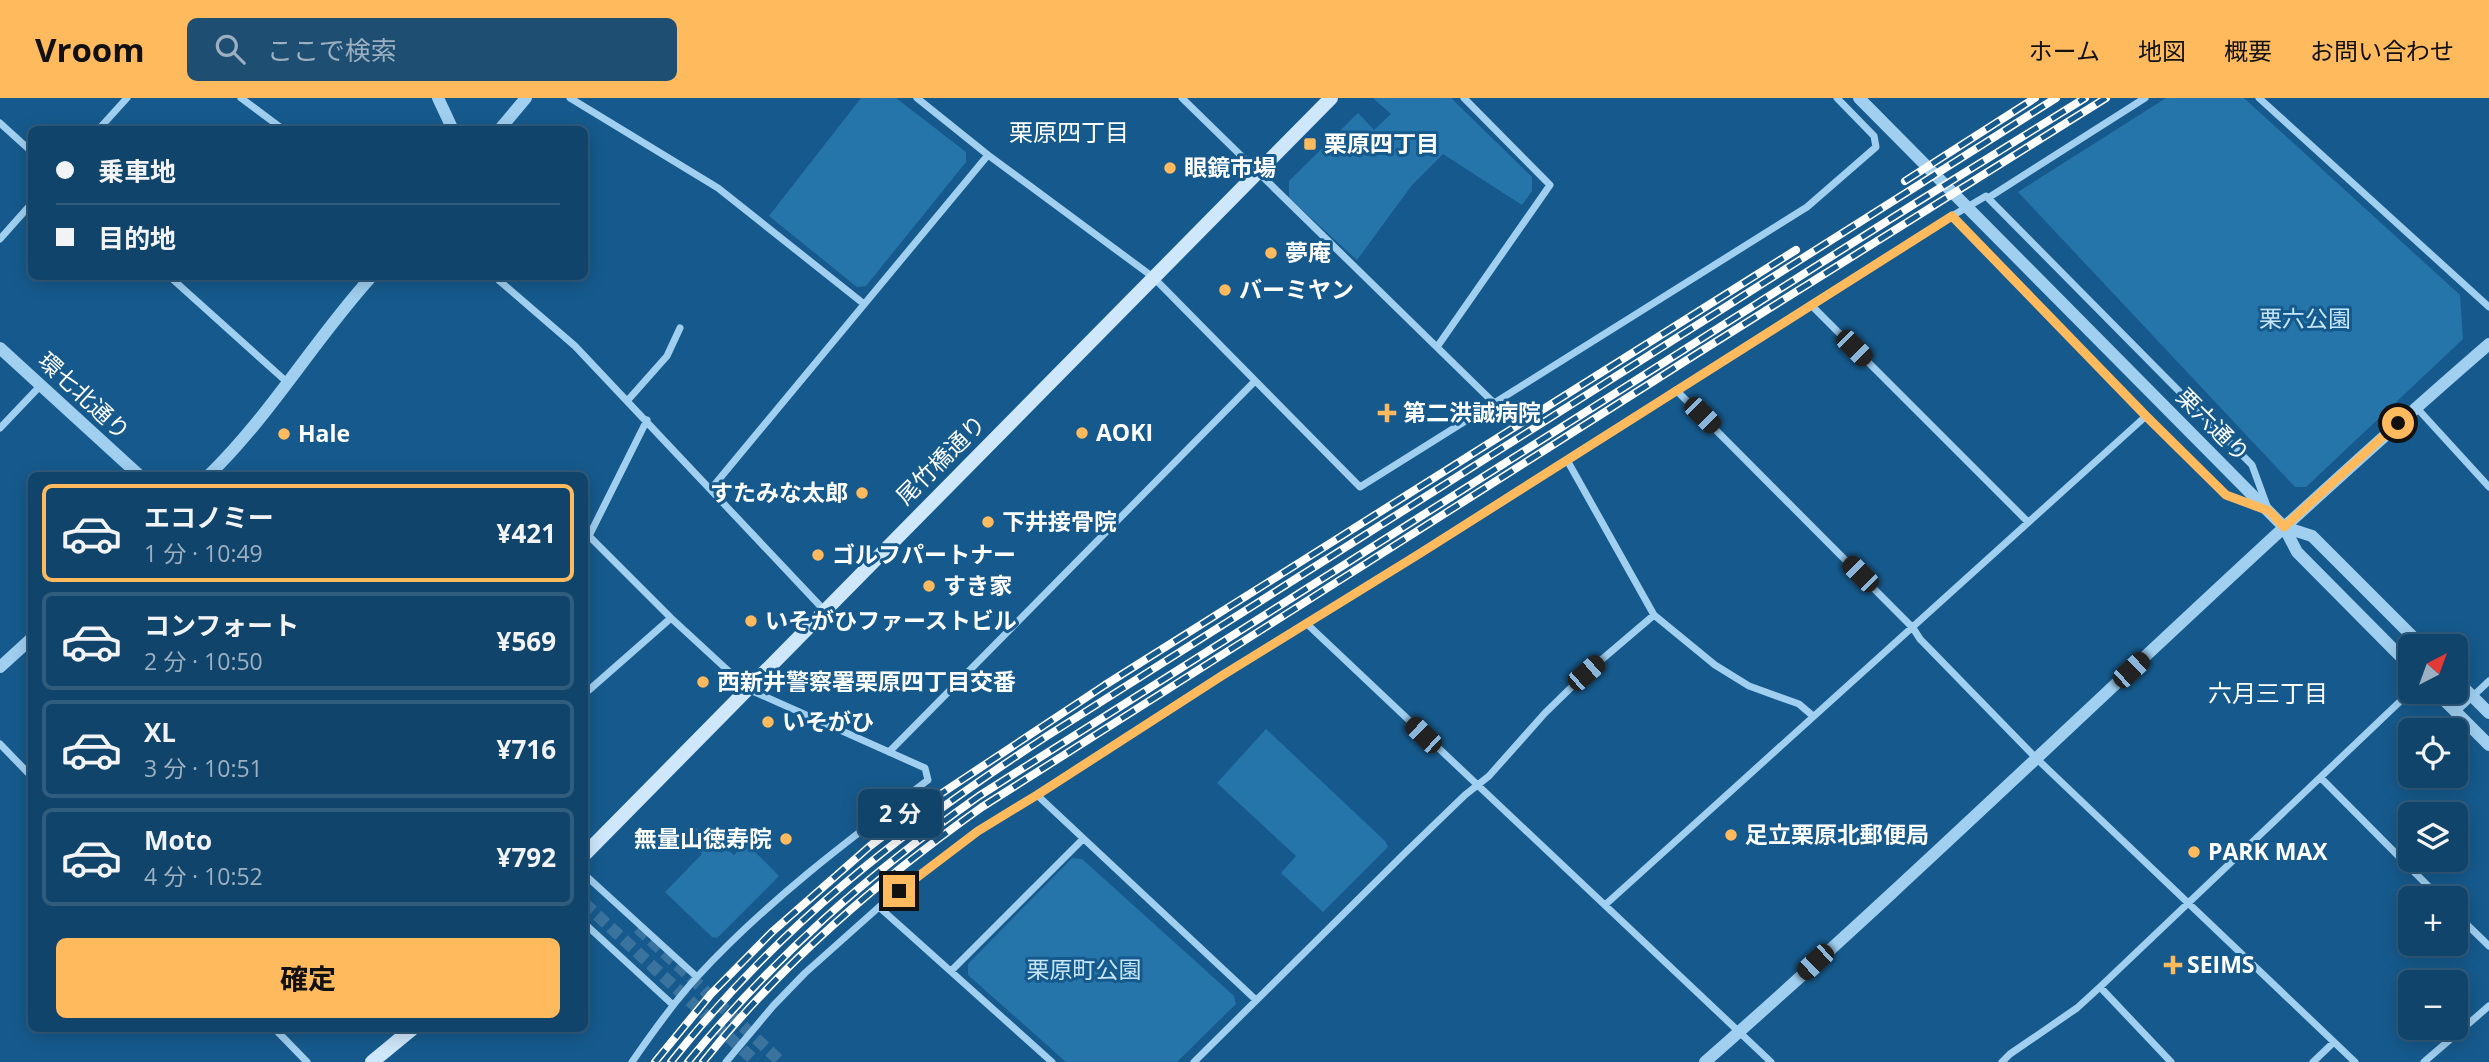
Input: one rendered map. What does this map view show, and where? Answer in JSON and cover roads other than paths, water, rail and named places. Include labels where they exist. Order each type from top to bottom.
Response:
[{"type":"main road","name":"尾竹橋通り","points":[[588,851],[1331,98]]},
{"type":"main road","points":[[372,1062],[408,1032]]},
{"type":"street","points":[[102,126],[127,98]]},
{"type":"street","points":[[241,98],[279,126]]},
{"type":"street","points":[[438,98],[451,126]]},
{"type":"street","points":[[502,126],[527,98]]},
{"type":"street","points":[[570,98],[718,188],[864,304]]},
{"type":"street","points":[[917,98],[988,155],[1153,277],[1360,487],[1807,207],[1876,147],[1874,136],[1837,98]]},
{"type":"street","points":[[1182,98],[1493,402]]},
{"type":"street","points":[[1437,347],[1550,185],[1464,98]]},
{"type":"street","name":"栗六通り","points":[[1859,98],[2269,511],[2284,527],[2297,552],[2398,654]]},
{"type":"street","points":[[729,1061],[773,1006],[804,973],[879,907],[978,831],[1952,216],[1986,196],[1988,198],[2145,98]]},
{"type":"street","points":[[2259,98],[2489,307]]},
{"type":"street","points":[[0,123],[28,148]]},
{"type":"street","points":[[711,489],[988,155]]},
{"type":"street","points":[[1988,198],[2252,465],[2269,511]]},
{"type":"street","points":[[0,239],[28,208]]},
{"type":"street","points":[[1952,216],[2226,495],[2269,511]]},
{"type":"street","points":[[173,280],[288,383]]},
{"type":"street","points":[[212,472],[257,422],[368,280]]},
{"type":"street","points":[[499,280],[575,346],[824,610]]},
{"type":"street","points":[[1811,305],[2028,522]]},
{"type":"street","points":[[628,400],[667,356],[680,328]]},
{"type":"street","points":[[1705,1062],[1961,830],[2284,527],[2489,344]]},
{"type":"street","name":"環七北通り","points":[[0,348],[136,472]]},
{"type":"street","points":[[889,752],[1255,381]]},
{"type":"street","points":[[0,428],[41,385]]},
{"type":"street","points":[[1676,390],[1913,628],[1920,639],[2036,758],[2355,1062]]},
{"type":"street","points":[[2416,407],[2489,487]]},
{"type":"street","points":[[1605,905],[2146,416]]},
{"type":"street","points":[[632,1062],[697,977],[766,908],[829,854],[928,780],[925,768],[748,689],[671,618],[589,536],[647,420]]},
{"type":"street","points":[[1567,460],[1654,615],[1714,664],[1749,685],[1800,704],[1813,716]]},
{"type":"street","name":"栗六通り","points":[[2284,527],[2312,536],[2410,634]]},
{"type":"street","points":[[1194,1062],[1408,850],[1477,786],[1586,673],[1654,615]]},
{"type":"street","points":[[588,690],[671,618]]},
{"type":"street","points":[[1306,623],[1771,1062]]},
{"type":"street","points":[[0,667],[28,642]]},
{"type":"street","points":[[2456,712],[2489,681]]},
{"type":"street","points":[[2468,692],[2489,713]]},
{"type":"street","points":[[2002,1062],[2100,987],[2398,704]]},
{"type":"street","points":[[2448,704],[2489,745]]},
{"type":"street","points":[[0,744],[28,773]]},
{"type":"street","points":[[2321,778],[2428,886]]},
{"type":"street","points":[[1037,795],[1256,1000]]},
{"type":"street","points":[[951,971],[1083,839]]},
{"type":"street","points":[[588,878],[697,977]]},
{"type":"street","points":[[879,907],[1052,1062]]},
{"type":"street","points":[[2468,926],[2489,946]]},
{"type":"street","points":[[588,927],[673,1005]]},
{"type":"street","points":[[2100,987],[2171,1062]]},
{"type":"street","points":[[2424,1062],[2489,1006]]},
{"type":"street","points":[[278,1032],[307,1062]]},
{"type":"street","points":[[2313,1062],[2334,1042]]},
{"type":"tunnel","points":[[588,907],[756,1062]]},
{"type":"tunnel","points":[[638,928],[781,1062]]},
{"type":"railway","points":[[1905,181],[2035,98]]},
{"type":"railway","points":[[671,1062],[712,1013],[799,924],[845,883],[942,807],[1047,736],[2056,98]]},
{"type":"railway","points":[[688,1062],[754,987],[824,919],[899,856],[979,796],[2085,98]]},
{"type":"railway","points":[[703,1062],[766,990],[833,925],[906,864],[982,807],[2106,98]]},
{"type":"railway","points":[[655,1062],[711,994],[772,932],[870,846],[921,807],[1105,685],[1796,250]]},
{"type":"place","name":"栗原四丁目","points":[[1310,144]]},
{"type":"place","name":"眼鏡市場","points":[[1170,168]]},
{"type":"place","name":"夢庵","points":[[1271,253]]},
{"type":"place","name":"バーミヤン","points":[[1225,290]]},
{"type":"place","name":"第二洪誠病院","points":[[1387,413]]},
{"type":"place","name":"AOKI","points":[[1082,433]]},
{"type":"place","name":"Hale","points":[[284,434]]},
{"type":"place","name":"すたみな太郎","points":[[862,493]]},
{"type":"place","name":"下井接骨院","points":[[988,522]]},
{"type":"place","name":"ゴルフパートナー","points":[[818,555]]},
{"type":"place","name":"すき家","points":[[929,586]]},
{"type":"place","name":"いそがひファーストビル","points":[[751,621]]},
{"type":"place","name":"西新井警察署栗原四丁目交番","points":[[703,682]]},
{"type":"place","name":"いそがひ","points":[[768,722]]},
{"type":"place","name":"足立栗原北郵便局","points":[[1731,835]]},
{"type":"place","name":"無量山徳寿院","points":[[786,839]]},
{"type":"place","name":"PARK MAX","points":[[2194,852]]},
{"type":"place","name":"SEIMS","points":[[2173,965]]},
{"type":"district","name":"栗原四丁目","points":[[1069,133]]},
{"type":"district","name":"六月三丁目","points":[[2268,694]]},
{"type":"park label","name":"栗六公園","points":[[2305,319]]},
{"type":"park label","name":"栗原町公園","points":[[1084,970]]}]
